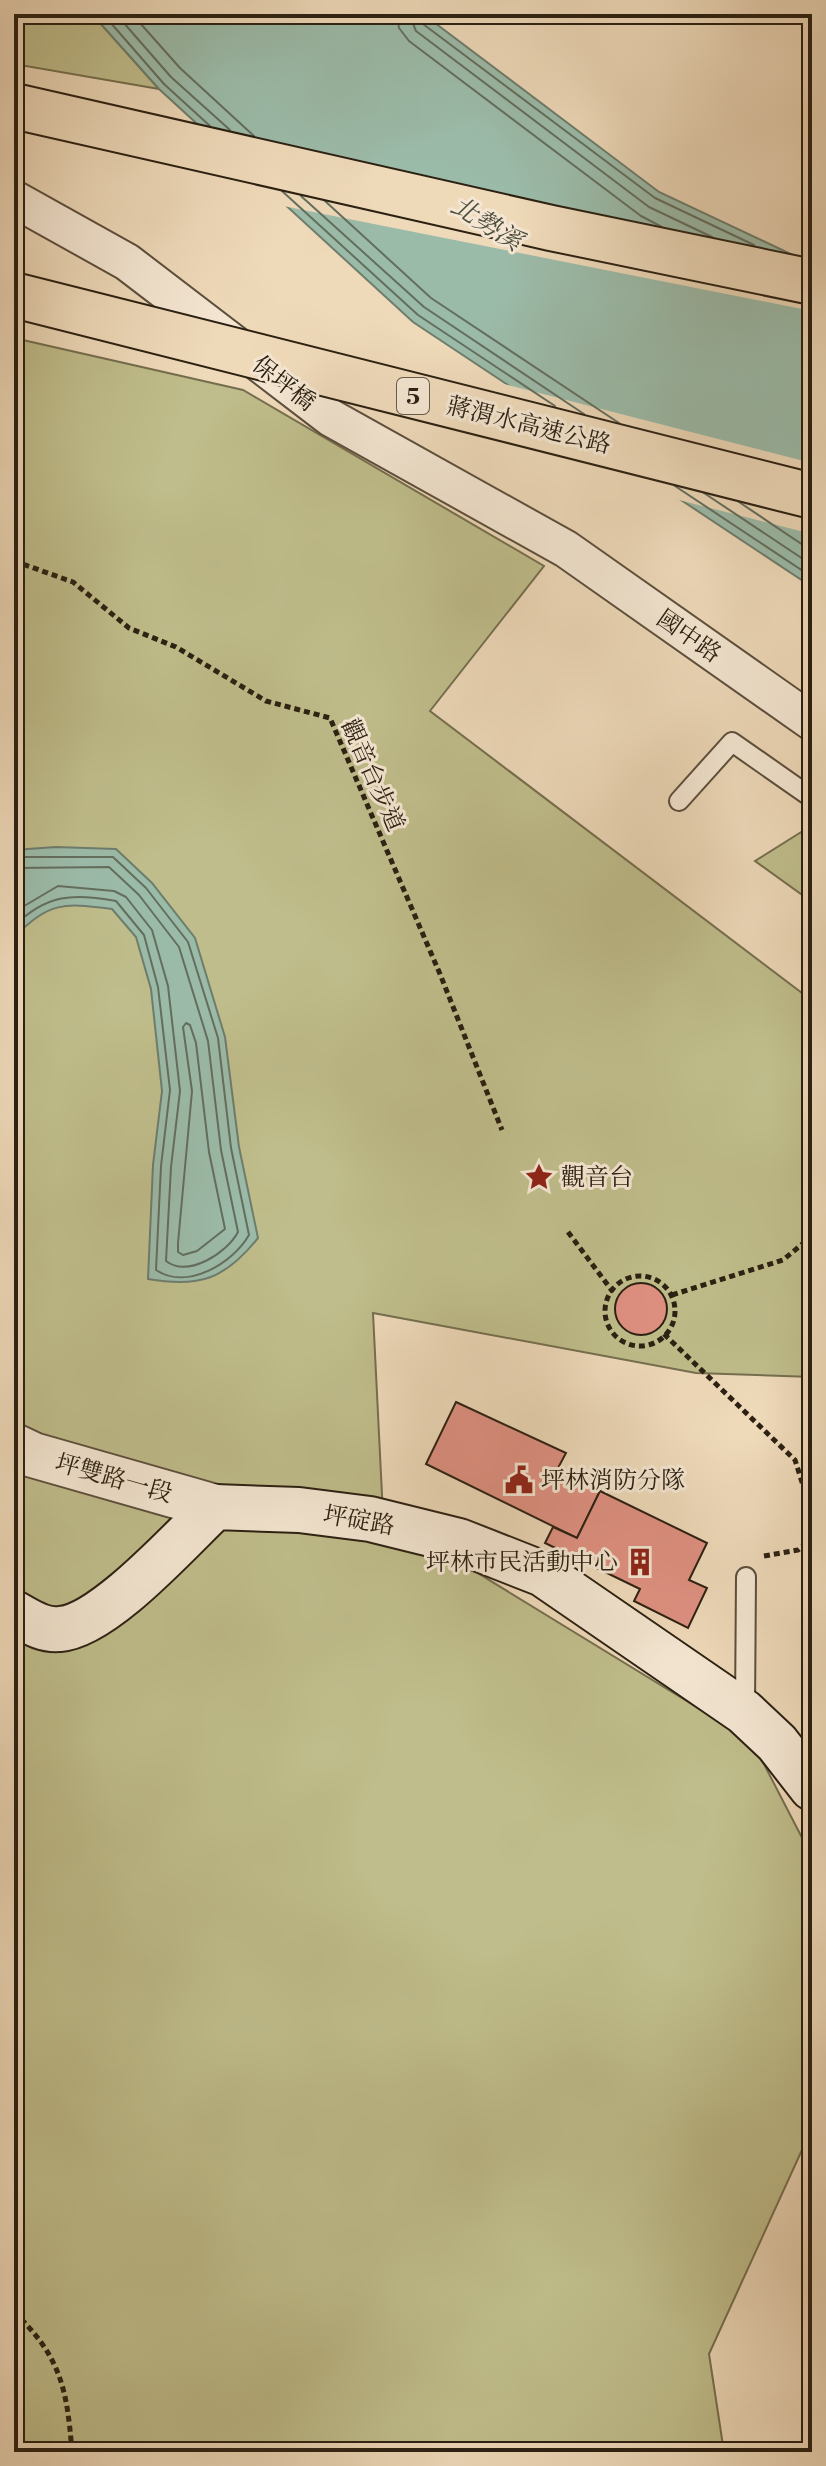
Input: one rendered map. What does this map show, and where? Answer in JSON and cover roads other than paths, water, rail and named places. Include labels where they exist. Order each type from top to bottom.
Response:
[{"type":"highway","points":[[14,106],[551,228],[812,282]]},
{"type":"highway","name":"蔣渭水高速公路","points":[[14,295],[812,496]]},
{"type":"main road","name":"坪雙路一段","points":[[14,1446],[33,1455],[215,1507]]},
{"type":"main road","points":[[14,1613],[39,1627],[58,1630],[78,1626],[104,1611],[215,1507]]},
{"type":"main road","name":"坪碇路","points":[[215,1507],[299,1510],[370,1519],[459,1541],[543,1574],[744,1712],[777,1743],[812,1788]]},
{"type":"street","name":"保坪橋","points":[[14,199],[127,262],[331,418],[566,549]]},
{"type":"street","name":"國中路","points":[[566,549],[812,722]]},
{"type":"lane","points":[[679,801],[732,742],[812,798]]},
{"type":"lane","points":[[744,1712],[748,1651],[746,1577]]},
{"type":"water","name":"北勢溪","points":[[92,14],[423,14],[659,192],[812,264],[812,587],[413,322],[159,89]]},
{"type":"water","points":[[56,847],[116,849],[152,883],[195,938],[225,1037],[239,1147],[258,1238],[234,1263],[210,1277],[182,1282],[148,1279],[153,1165],[162,1091],[151,989],[136,937],[112,909],[69,906],[48,911],[14,937],[14,850]]},
{"type":"place","name":"觀音台","points":[[539,1177]]},
{"type":"place","name":"坪林消防分隊","points":[[519,1480]]},
{"type":"place","name":"坪林市民活動中心","points":[[640,1562]]}]
